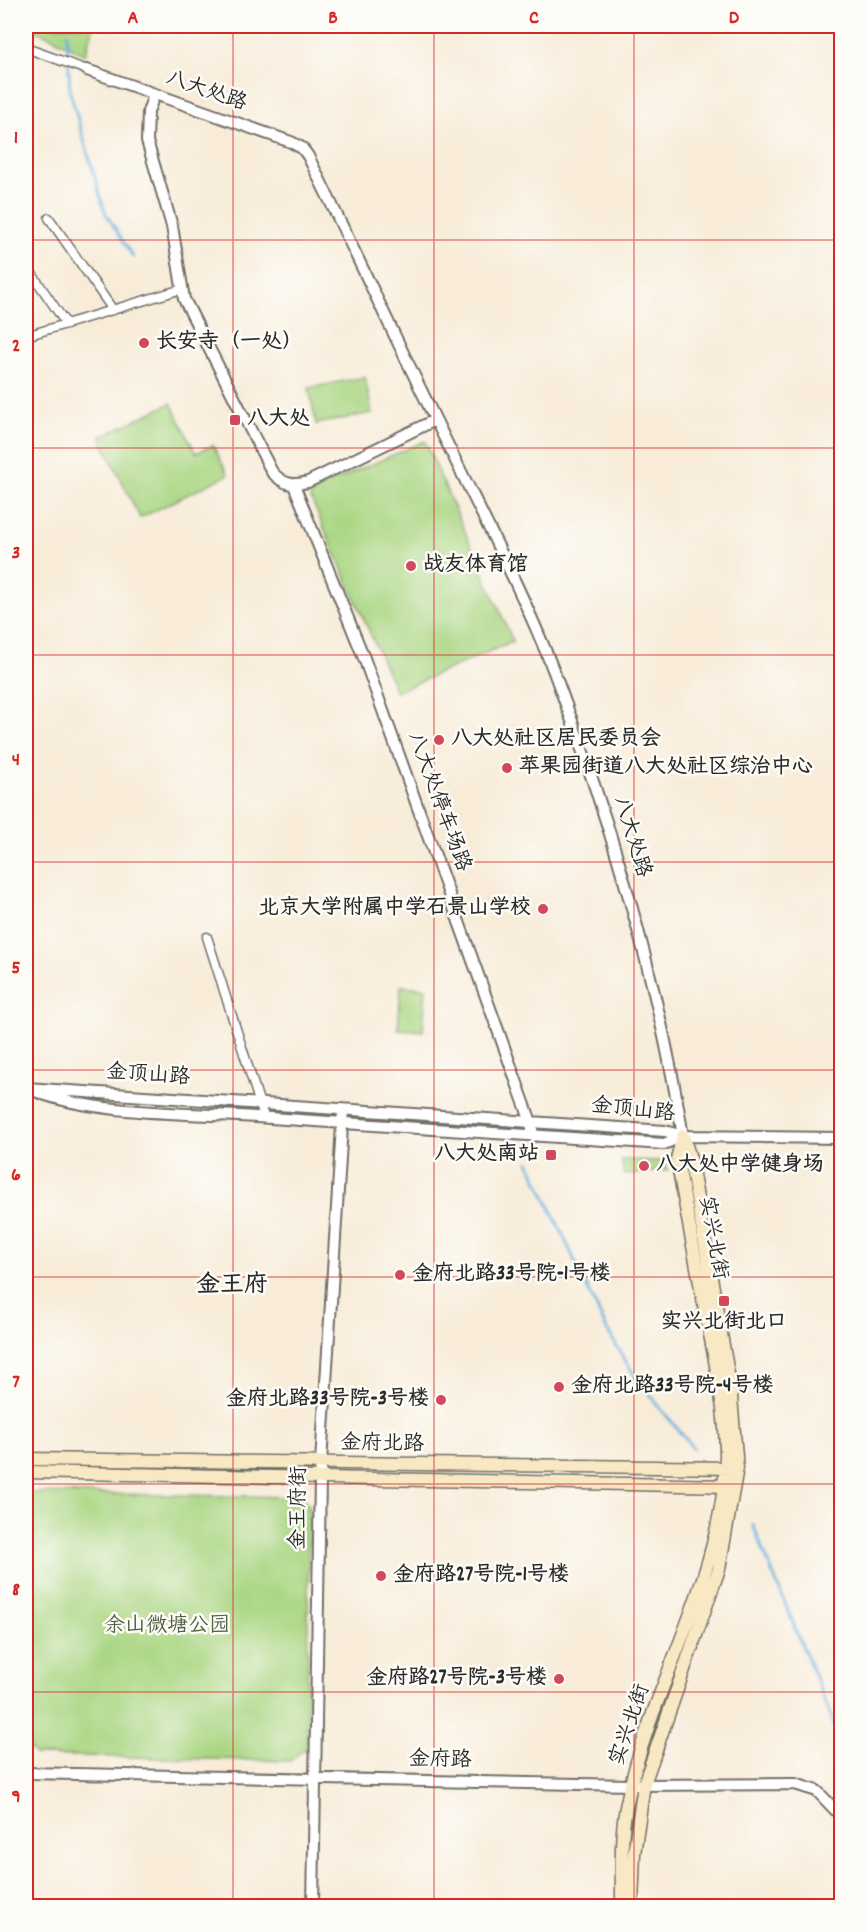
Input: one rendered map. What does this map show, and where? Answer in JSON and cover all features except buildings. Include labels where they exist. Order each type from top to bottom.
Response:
[{"type":"main road","name":"实兴北街","points":[[632,1906],[638,1785],[644,1746],[709,1567],[730,1486],[731,1468],[720,1387],[677,1159],[683,1136]]},
{"type":"main road","name":"金府北路","points":[[26,1459],[731,1468]]},
{"type":"main road","name":"金府北路","points":[[26,1472],[730,1486]]},
{"type":"main road","name":"实兴北街","points":[[622,1906],[622,1836],[638,1785]]},
{"type":"street","points":[[26,48],[87,70]]},
{"type":"street","name":"八大处路","points":[[87,70],[291,142],[302,148],[308,156],[528,610],[554,671],[610,827],[661,1024],[683,1136]]},
{"type":"street","points":[[154,95],[147,125],[151,159],[172,226],[184,299],[272,472],[281,482],[294,485],[308,482],[435,420]]},
{"type":"street","points":[[49,218],[113,310]]},
{"type":"street","points":[[26,265],[67,325]]},
{"type":"street","points":[[26,336],[182,289]]},
{"type":"street","name":"八大处停车场路","points":[[294,485],[364,658],[531,1122],[533,1136]]},
{"type":"street","points":[[207,937],[264,1117]]},
{"type":"street","name":"金顶山路","points":[[26,1088],[665,1131],[683,1136]]},
{"type":"street","name":"金顶山路","points":[[26,1088],[51,1098],[100,1106],[664,1144],[683,1136]]},
{"type":"street","name":"金王府街","points":[[314,1906],[320,1479],[343,1110]]},
{"type":"street","points":[[683,1136],[842,1138]]},
{"type":"street","name":"金府路","points":[[26,1773],[638,1785],[795,1784],[817,1791],[842,1817]]},
{"type":"green space","points":[[26,26],[94,26],[85,55]]},
{"type":"green space","points":[[365,377],[372,413],[316,424],[309,388]]},
{"type":"green space","points":[[171,403],[196,453],[213,445],[228,475],[140,518],[100,437]]},
{"type":"green space","name":"战友体育馆","points":[[425,441],[513,641],[396,692],[308,492]]},
{"type":"green space","points":[[401,986],[426,988],[423,1031],[398,1029]]},
{"type":"green space","name":"八大处中学健身场","points":[[621,1160],[665,1161],[668,1170],[624,1175]]},
{"type":"green space","name":"余山微塘公园","points":[[33,1493],[300,1497],[309,1505],[307,1747],[290,1761],[35,1755],[26,1744],[26,1499]]},
{"type":"waterway","points":[[67,34],[70,92],[105,212],[133,257]]},
{"type":"waterway","points":[[529,1162],[607,1330],[636,1378],[693,1448]]},
{"type":"waterway","points":[[753,1525],[842,1743]]},
{"type":"place","name":"长安寺（一处）","points":[[144,343]]},
{"type":"place","name":"八大处","points":[[235,420]]},
{"type":"place","name":"战友体育馆","points":[[411,566]]},
{"type":"place","name":"八大处社区居民委员会","points":[[439,740]]},
{"type":"place","name":"苹果园街道八大处社区综治中心","points":[[507,768]]},
{"type":"place","name":"北京大学附属中学石景山学校","points":[[543,909]]},
{"type":"place","name":"八大处南站","points":[[551,1155]]},
{"type":"place","name":"八大处中学健身场","points":[[644,1166]]},
{"type":"place","name":"金府北路33号院-1号楼","points":[[400,1275]]},
{"type":"place","name":"实兴北街北口","points":[[724,1301]]},
{"type":"place","name":"金府北路33号院-4号楼","points":[[559,1387]]},
{"type":"place","name":"金府北路33号院-3号楼","points":[[441,1400]]},
{"type":"place","name":"金府路27号院-1号楼","points":[[381,1576]]},
{"type":"place","name":"金府路27号院-3号楼","points":[[559,1679]]},
{"type":"district","name":"金王府","points":[[232,1286]]}]
